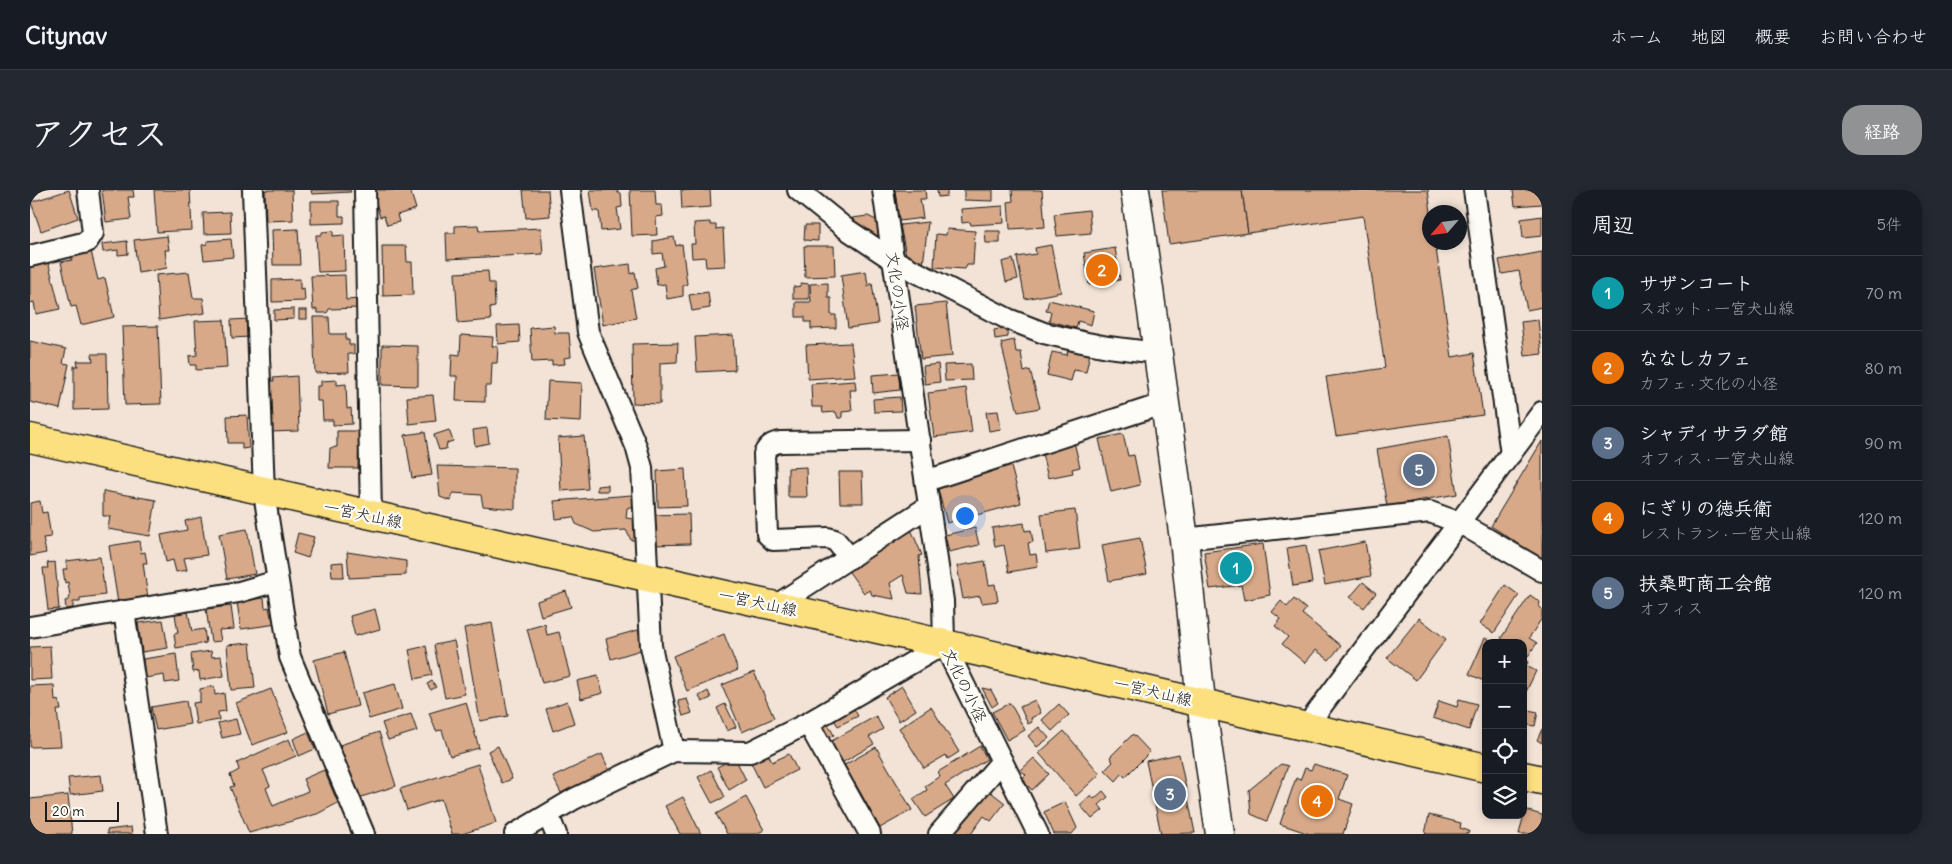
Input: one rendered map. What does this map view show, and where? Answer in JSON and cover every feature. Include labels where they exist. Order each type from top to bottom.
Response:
[{"type":"main road","name":"一宮犬山線","points":[[30,438],[264,493],[776,606],[1482,767]]},
{"type":"main road","points":[[1527,777],[1542,780]]},
{"type":"street","points":[[30,256],[87,242],[93,233],[88,190]]},
{"type":"street","points":[[253,190],[264,493],[290,657],[364,834]]},
{"type":"street","points":[[365,190],[371,516]]},
{"type":"street","points":[[570,190],[588,332],[636,446],[642,468],[651,646],[674,750]]},
{"type":"street","points":[[798,190],[845,228],[893,260],[1008,319],[1044,333],[1108,347],[1158,353]]},
{"type":"street","name":"文化の小径","points":[[884,190],[943,601],[944,644],[1038,834]]},
{"type":"street","points":[[1136,190],[1184,539],[1201,702],[1220,834]]},
{"type":"street","points":[[1474,190],[1511,454]]},
{"type":"street","points":[[926,480],[1146,408],[1166,404]]},
{"type":"street","points":[[1305,728],[1542,412]]},
{"type":"street","points":[[850,558],[836,540],[828,538],[773,540],[767,534],[764,454],[766,448],[773,443],[781,442],[920,440]]},
{"type":"street","points":[[776,606],[929,506]]},
{"type":"street","points":[[1184,539],[1430,512],[1460,523],[1542,571]]},
{"type":"street","points":[[30,626],[239,592],[278,581]]},
{"type":"street","points":[[124,611],[157,834]]},
{"type":"street","points":[[515,834],[574,799],[674,750],[750,752],[808,723],[944,644]]},
{"type":"street","points":[[808,723],[867,833]]},
{"type":"street","points":[[939,834],[1002,761]]},
{"type":"street","points":[[548,815],[556,834]]},
{"type":"building","points":[[69,190],[78,218],[41,231],[31,202]]},
{"type":"building","points":[[102,190],[133,190],[134,197],[128,197],[131,219],[106,222]]},
{"type":"building","points":[[154,190],[190,190],[192,230],[157,232]]},
{"type":"building","points":[[265,190],[292,190],[293,220],[266,221]]},
{"type":"building","points":[[311,190],[350,190],[351,192],[312,194]]},
{"type":"building","points":[[410,190],[416,209],[397,215],[399,222],[387,225],[384,216],[380,217],[373,191]]},
{"type":"building","points":[[523,190],[548,190],[550,216],[526,218]]},
{"type":"building","points":[[590,190],[617,190],[618,193],[621,193],[622,207],[617,208],[620,229],[601,231],[599,211],[593,211]]},
{"type":"building","points":[[630,190],[655,190],[656,205],[662,205],[663,216],[656,217],[657,235],[632,236]]},
{"type":"building","points":[[681,190],[710,190],[711,207],[682,209]]},
{"type":"building","points":[[895,190],[925,190],[926,199],[920,199],[923,218],[899,221]]},
{"type":"building","points":[[937,190],[947,190],[947,196],[938,197]]},
{"type":"building","points":[[964,190],[993,190],[993,201],[964,200]]},
{"type":"building","points":[[1012,190],[1042,190],[1045,227],[1010,229],[1008,202],[1013,201]]},
{"type":"building","points":[[1162,190],[1242,190],[1248,233],[1169,244]]},
{"type":"building","points":[[1242,190],[1428,190],[1430,205],[1422,205],[1422,250],[1436,250],[1452,357],[1474,353],[1483,415],[1336,436],[1326,377],[1385,368],[1363,216],[1248,233]]},
{"type":"building","points":[[1513,190],[1542,190],[1542,204],[1515,206]]},
{"type":"building","points":[[311,201],[339,201],[339,216],[344,216],[344,223],[311,224]]},
{"type":"building","points":[[1003,206],[1004,223],[971,225],[970,222],[962,223],[961,209]]},
{"type":"building","points":[[1089,210],[1091,233],[1057,236],[1054,214]]},
{"type":"building","points":[[230,212],[231,233],[204,234],[203,213]]},
{"type":"building","points":[[868,216],[878,221],[881,243],[852,226],[852,218]]},
{"type":"building","points":[[1542,216],[1542,236],[1523,238],[1521,219]]},
{"type":"building","points":[[710,222],[710,225],[716,225],[716,229],[723,228],[725,266],[706,267],[705,257],[692,258],[691,244],[695,244],[694,223]]},
{"type":"building","points":[[928,222],[923,265],[907,260],[900,225]]},
{"type":"building","points":[[478,225],[479,231],[541,228],[543,254],[447,259],[446,233],[455,233],[455,226]]},
{"type":"building","points":[[805,225],[818,225],[818,241],[804,240]]},
{"type":"building","points":[[298,229],[300,265],[273,265],[272,230]]},
{"type":"building","points":[[947,229],[975,231],[973,265],[967,265],[965,269],[934,267],[936,234],[946,235]]},
{"type":"building","points":[[333,231],[333,236],[344,235],[345,271],[318,272],[316,235],[322,235],[322,232]]},
{"type":"building","points":[[985,231],[1000,231],[1000,243],[986,243]]},
{"type":"building","points":[[167,236],[169,250],[165,250],[167,268],[138,273],[134,240]]},
{"type":"building","points":[[674,237],[676,246],[682,244],[687,284],[683,286],[683,296],[667,299],[665,284],[657,285],[655,268],[664,266],[662,253],[653,254],[653,241]]},
{"type":"building","points":[[231,239],[233,257],[204,260],[202,245],[207,244],[207,241]]},
{"type":"building","points":[[127,241],[128,254],[118,255],[118,250],[103,252],[102,244]]},
{"type":"building","points":[[1051,245],[1061,292],[1025,299],[1017,257],[1036,254],[1035,248]]},
{"type":"building","points":[[382,246],[406,246],[407,262],[412,262],[413,295],[383,296]]},
{"type":"building","points":[[804,246],[834,246],[835,276],[805,277]]},
{"type":"building","points":[[1115,248],[1120,280],[1089,285],[1084,253]]},
{"type":"building","points":[[91,251],[98,280],[105,278],[114,317],[81,325],[76,306],[71,307],[61,262],[72,260],[71,255]]},
{"type":"building","points":[[1542,252],[1542,307],[1527,310],[1519,271],[1502,274],[1499,260]]},
{"type":"building","points":[[1013,259],[1018,279],[1006,282],[1002,262]]},
{"type":"building","points":[[48,261],[60,309],[36,314],[34,302],[30,303],[30,265]]},
{"type":"building","points":[[630,264],[631,274],[635,272],[638,288],[631,290],[636,318],[603,325],[594,269]]},
{"type":"building","points":[[488,271],[489,283],[494,283],[495,307],[490,308],[491,320],[458,323],[455,273]]},
{"type":"building","points":[[866,271],[868,286],[872,283],[878,324],[848,328],[841,275]]},
{"type":"building","points":[[189,272],[193,298],[203,298],[205,313],[159,320],[156,275]]},
{"type":"building","points":[[345,275],[346,300],[359,299],[359,308],[329,309],[327,313],[318,313],[317,309],[313,310],[311,276]]},
{"type":"building","points":[[300,279],[300,289],[304,288],[305,301],[272,302],[272,280]]},
{"type":"building","points":[[801,283],[809,284],[809,299],[793,299],[793,287],[801,286]]},
{"type":"building","points":[[828,283],[828,298],[831,298],[831,315],[836,315],[836,328],[811,329],[811,322],[805,322],[805,317],[796,317],[796,302],[811,302],[810,284]]},
{"type":"building","points":[[708,292],[710,308],[692,311],[689,295]]},
{"type":"building","points":[[1049,300],[1094,311],[1091,325],[1078,321],[1076,328],[1049,321],[1051,312],[1046,311]]},
{"type":"building","points":[[946,303],[952,356],[921,359],[915,306]]},
{"type":"building","points":[[294,309],[294,319],[274,320],[274,310]]},
{"type":"building","points":[[299,310],[307,310],[307,319],[299,319]]},
{"type":"building","points":[[313,317],[329,317],[330,334],[346,334],[346,340],[349,340],[349,345],[354,345],[354,354],[348,354],[349,372],[315,373]]},
{"type":"building","points":[[249,319],[250,337],[232,338],[231,320]]},
{"type":"building","points":[[224,320],[227,368],[196,370],[196,365],[190,365],[189,356],[197,355],[195,321]]},
{"type":"building","points":[[1538,320],[1542,354],[1525,356],[1521,322]]},
{"type":"building","points":[[519,325],[520,342],[498,344],[497,326]]},
{"type":"building","points":[[158,326],[161,404],[125,405],[122,327]]},
{"type":"building","points":[[554,326],[555,333],[569,333],[571,357],[564,358],[565,364],[552,365],[552,361],[532,362],[530,328]]},
{"type":"building","points":[[1006,328],[1008,337],[995,339],[994,330]]},
{"type":"building","points":[[461,335],[493,337],[492,346],[498,347],[497,363],[492,363],[491,386],[485,386],[485,402],[456,401],[457,376],[451,376],[452,354],[460,355]]},
{"type":"building","points":[[733,335],[735,370],[697,372],[695,337]]},
{"type":"building","points":[[1014,340],[1016,352],[1021,352],[1024,372],[1030,370],[1040,408],[1018,412],[1001,343]]},
{"type":"building","points":[[30,341],[66,349],[63,363],[69,364],[60,409],[30,402]]},
{"type":"building","points":[[678,343],[677,362],[660,363],[660,404],[633,403],[632,344]]},
{"type":"building","points":[[851,343],[855,376],[808,379],[806,345]]},
{"type":"building","points":[[382,345],[418,346],[418,386],[382,385]]},
{"type":"building","points":[[1068,349],[1090,353],[1086,372],[1074,370],[1071,381],[1047,375],[1052,352],[1067,355]]},
{"type":"building","points":[[92,354],[107,354],[108,409],[74,410],[74,366],[78,366],[77,361],[93,361]]},
{"type":"building","points":[[938,364],[940,382],[925,384],[923,366]]},
{"type":"building","points":[[971,364],[972,380],[945,381],[944,365]]},
{"type":"building","points":[[899,373],[900,390],[873,393],[872,375]]},
{"type":"building","points":[[297,376],[299,431],[270,432],[268,381],[274,381],[273,378]]},
{"type":"building","points":[[337,380],[337,385],[346,384],[347,409],[351,408],[352,424],[333,425],[333,420],[323,420],[322,401],[317,401],[317,386],[321,386],[321,381]]},
{"type":"building","points":[[548,381],[582,383],[581,422],[546,420]]},
{"type":"building","points":[[855,381],[856,390],[850,390],[852,411],[842,412],[842,418],[838,418],[836,412],[823,413],[822,407],[812,407],[811,384]]},
{"type":"building","points":[[966,388],[972,432],[934,437],[928,393]]},
{"type":"building","points":[[433,395],[436,421],[409,424],[407,397]]},
{"type":"building","points":[[900,397],[901,411],[874,412],[873,399]]},
{"type":"building","points":[[998,411],[1001,429],[989,431],[986,412]]},
{"type":"building","points":[[247,415],[249,448],[242,449],[242,443],[228,443],[227,416]]},
{"type":"building","points":[[487,428],[489,443],[475,446],[473,430]]},
{"type":"building","points":[[1071,429],[1080,467],[1072,469],[1073,473],[1048,478],[1038,437]]},
{"type":"building","points":[[449,430],[453,441],[447,443],[446,449],[439,450],[434,435]]},
{"type":"building","points":[[337,431],[359,431],[358,468],[329,468],[330,448],[337,447]]},
{"type":"building","points":[[425,432],[432,475],[412,478],[405,435]]},
{"type":"building","points":[[1123,434],[1128,456],[1134,455],[1140,485],[1111,492],[1099,439]]},
{"type":"building","points":[[584,436],[588,489],[561,491],[558,438]]},
{"type":"building","points":[[1448,436],[1457,494],[1387,506],[1377,449]]},
{"type":"building","points":[[1542,441],[1542,559],[1491,526]]},
{"type":"building","points":[[1007,452],[1021,503],[947,523],[936,482]]},
{"type":"building","points":[[437,466],[515,468],[515,509],[483,506],[481,495],[453,493],[451,501],[440,497]]},
{"type":"building","points":[[806,467],[807,497],[788,497],[788,468]]},
{"type":"building","points":[[685,469],[687,506],[658,507],[657,471]]},
{"type":"building","points":[[839,472],[862,472],[863,503],[840,503]]},
{"type":"building","points":[[608,485],[608,491],[597,491],[597,486]]},
{"type":"building","points":[[103,491],[156,500],[150,536],[108,529],[110,516],[103,516]]},
{"type":"building","points":[[632,495],[633,506],[627,508],[626,518],[634,519],[635,540],[631,540],[626,530],[594,532],[576,524],[573,517],[556,519],[554,501]]},
{"type":"building","points":[[40,501],[42,513],[47,512],[51,537],[43,538],[46,553],[30,556],[30,503]]},
{"type":"building","points":[[1075,510],[1080,549],[1046,553],[1041,514]]},
{"type":"building","points":[[689,514],[690,544],[651,545],[650,515]]},
{"type":"building","points":[[201,517],[207,555],[184,558],[187,570],[176,572],[173,560],[166,562],[161,535],[187,530],[185,521]]},
{"type":"building","points":[[1024,523],[1025,531],[1031,530],[1033,542],[1028,543],[1030,555],[1036,554],[1038,567],[1009,572],[1004,545],[995,547],[992,528]]},
{"type":"building","points":[[910,527],[922,555],[919,556],[922,594],[908,593],[903,575],[890,583],[894,599],[872,595],[870,590],[864,593],[847,569]]},
{"type":"building","points":[[975,528],[979,545],[949,552],[945,535]]},
{"type":"building","points":[[247,529],[255,574],[227,579],[219,534]]},
{"type":"building","points":[[298,533],[314,537],[308,558],[293,553]]},
{"type":"building","points":[[1140,538],[1147,574],[1109,581],[1102,545]]},
{"type":"building","points":[[139,541],[141,553],[145,552],[147,563],[143,563],[148,598],[118,603],[109,546]]},
{"type":"building","points":[[1365,542],[1371,576],[1325,585],[1318,551]]},
{"type":"building","points":[[1263,544],[1270,595],[1244,600],[1241,585],[1210,589],[1204,552]]},
{"type":"building","points":[[1306,545],[1312,583],[1293,586],[1287,548]]},
{"type":"building","points":[[347,552],[406,561],[406,575],[349,578]]},
{"type":"building","points":[[100,557],[105,595],[80,598],[80,602],[73,602],[73,608],[66,609],[65,601],[69,600],[70,596],[68,582],[65,583],[63,569],[67,569],[66,561]]},
{"type":"building","points":[[985,561],[989,585],[995,584],[998,601],[982,603],[980,596],[963,599],[957,566]]},
{"type":"building","points":[[55,562],[59,609],[48,610],[43,568],[48,568],[47,563]]},
{"type":"building","points":[[343,562],[344,577],[332,577],[331,563]]},
{"type":"building","points":[[1363,582],[1376,593],[1364,608],[1350,597]]},
{"type":"building","points":[[1505,585],[1519,595],[1494,633],[1480,624]]},
{"type":"building","points":[[566,591],[571,607],[541,616],[537,601]]},
{"type":"building","points":[[1530,595],[1540,602],[1542,618],[1529,638],[1537,643],[1528,656],[1527,639],[1501,638]]},
{"type":"building","points":[[264,598],[265,608],[269,607],[271,617],[276,617],[277,624],[241,629],[237,602]]},
{"type":"building","points":[[1294,599],[1306,609],[1302,614],[1341,646],[1329,660],[1316,650],[1305,663],[1282,644],[1288,637],[1275,626],[1281,619],[1272,612],[1281,601],[1287,607]]},
{"type":"building","points":[[231,606],[234,629],[219,630],[221,641],[211,642],[206,609]]},
{"type":"building","points":[[375,609],[380,629],[355,636],[350,616]]},
{"type":"building","points":[[188,612],[192,631],[204,629],[206,643],[176,648],[174,634],[178,633],[175,614]]},
{"type":"building","points":[[1419,618],[1446,639],[1416,680],[1387,658]]},
{"type":"building","points":[[163,620],[168,648],[142,652],[138,623]]},
{"type":"building","points":[[492,623],[508,716],[480,721],[464,628]]},
{"type":"building","points":[[545,624],[547,635],[559,632],[570,676],[542,683],[527,629]]},
{"type":"building","points":[[638,630],[644,649],[611,659],[606,639]]},
{"type":"building","points":[[724,634],[738,670],[687,691],[673,656]]},
{"type":"building","points":[[454,641],[465,694],[445,698],[434,645]]},
{"type":"building","points":[[250,643],[255,688],[231,690],[227,645]]},
{"type":"building","points":[[1482,645],[1482,680],[1469,674]]},
{"type":"building","points":[[50,646],[52,679],[30,680],[30,647]]},
{"type":"building","points":[[426,646],[432,675],[415,679],[409,650]]},
{"type":"building","points":[[211,651],[212,657],[221,656],[224,676],[200,680],[199,671],[193,672],[191,654]]},
{"type":"building","points":[[344,652],[358,706],[328,714],[314,660]]},
{"type":"building","points":[[176,654],[179,681],[165,683],[164,675],[145,678],[143,659]]},
{"type":"building","points":[[1527,666],[1536,671],[1527,690]]},
{"type":"building","points":[[754,672],[774,718],[742,732],[722,685]]},
{"type":"building","points":[[598,676],[603,693],[581,699],[577,681]]},
{"type":"building","points":[[432,681],[436,687],[431,690],[427,684]]},
{"type":"building","points":[[395,684],[402,709],[369,719],[362,693]]},
{"type":"building","points":[[54,685],[55,701],[59,700],[61,710],[57,710],[61,746],[30,747],[30,686]]},
{"type":"building","points":[[214,686],[215,695],[224,693],[226,711],[218,712],[219,720],[196,724],[193,703],[200,702],[200,689]]},
{"type":"building","points":[[902,686],[916,710],[899,721],[885,697]]},
{"type":"building","points":[[982,688],[991,690],[998,703],[992,707]]},
{"type":"building","points":[[271,689],[288,732],[252,745],[236,703]]},
{"type":"building","points":[[708,691],[711,698],[702,702],[699,696]]},
{"type":"building","points":[[687,699],[692,713],[683,716],[678,701]]},
{"type":"building","points":[[1459,699],[1477,704],[1469,730],[1433,718],[1439,701],[1457,707]]},
{"type":"building","points":[[1035,700],[1041,713],[1031,718],[1032,722],[1028,724],[1020,707]]},
{"type":"building","points":[[186,701],[190,724],[156,730],[151,707]]},
{"type":"building","points":[[567,701],[574,723],[553,731],[546,709]]},
{"type":"building","points":[[466,702],[479,748],[450,756],[442,730],[436,731],[429,713]]},
{"type":"building","points":[[1010,703],[1025,730],[1007,740],[992,712]]},
{"type":"building","points":[[725,704],[736,727],[727,731],[717,708]]},
{"type":"building","points":[[1059,704],[1069,715],[1052,731],[1042,720]]},
{"type":"building","points":[[853,707],[858,716],[838,726],[833,718]]},
{"type":"building","points":[[931,707],[959,752],[948,759],[946,755],[924,768],[899,728]]},
{"type":"building","points":[[1527,710],[1538,712],[1535,726],[1527,725]]},
{"type":"building","points":[[411,714],[417,731],[388,740],[382,723]]},
{"type":"building","points":[[876,716],[883,729],[869,737],[874,744],[840,764],[828,743]]},
{"type":"building","points":[[236,719],[240,734],[222,738],[218,723]]},
{"type":"building","points":[[826,721],[834,735],[822,741],[814,728]]},
{"type":"building","points":[[1039,727],[1049,738],[1037,747],[1028,736]]},
{"type":"building","points":[[1542,729],[1542,743],[1537,740]]},
{"type":"building","points":[[1064,731],[1100,774],[1076,796],[1039,753]]},
{"type":"building","points":[[308,732],[315,749],[299,756],[293,739]]},
{"type":"building","points":[[379,732],[396,786],[358,798],[340,745]]},
{"type":"building","points":[[1133,734],[1150,752],[1125,777],[1122,774],[1116,781],[1105,770],[1113,762],[1110,757]]},
{"type":"building","points":[[289,739],[296,756],[263,770],[270,786],[266,788],[273,806],[308,791],[303,779],[324,770],[338,803],[317,814],[249,833],[230,787],[234,786],[230,775],[239,770],[237,763]]},
{"type":"building","points":[[498,746],[512,779],[502,783],[488,751]]},
{"type":"building","points":[[980,746],[987,759],[945,785],[954,799],[925,817],[913,799],[927,790],[925,786],[940,776],[938,772]]},
{"type":"building","points":[[876,747],[912,810],[880,828],[855,783],[852,785],[841,767]]},
{"type":"building","points":[[765,748],[772,762],[789,754],[797,770],[763,787],[748,757]]},
{"type":"building","points":[[602,754],[609,770],[561,793],[553,777]]},
{"type":"building","points":[[1179,754],[1195,833],[1161,834],[1146,761]]},
{"type":"building","points":[[735,758],[746,780],[729,790],[717,767]]},
{"type":"building","points":[[1034,758],[1049,774],[1032,790],[1021,779],[1026,775],[1021,770]]},
{"type":"building","points":[[478,764],[496,823],[462,834],[452,834],[441,799],[407,810],[400,789]]},
{"type":"building","points":[[1281,764],[1288,766],[1267,821],[1251,814],[1249,790]]},
{"type":"building","points":[[1314,764],[1347,775],[1339,799],[1353,804],[1343,834],[1310,834],[1280,824],[1296,778],[1300,780],[1305,768],[1311,770]]},
{"type":"building","points":[[711,770],[725,797],[712,803],[698,777]]},
{"type":"building","points":[[101,775],[103,791],[70,795],[68,778]]},
{"type":"building","points":[[983,786],[1005,803],[991,821],[984,816],[971,834],[948,834]]},
{"type":"building","points":[[1103,791],[1108,797],[1099,805],[1103,810],[1092,819],[1080,805],[1091,795],[1094,799]]},
{"type":"building","points":[[68,795],[72,834],[30,834],[30,799]]},
{"type":"building","points":[[683,797],[701,834],[680,834],[665,806]]},
{"type":"building","points":[[746,797],[764,830],[756,834],[727,834],[716,814]]},
{"type":"building","points":[[1065,802],[1077,828],[1072,834],[1054,834],[1044,812]]},
{"type":"building","points":[[1527,811],[1542,815],[1542,834],[1519,834],[1523,819],[1527,819]]},
{"type":"building","points":[[1429,815],[1461,823],[1460,828],[1469,831],[1468,834],[1425,834]]},
{"type":"building","points":[[131,827],[132,834],[107,834],[107,830]]},
{"type":"place","name":"ななしカフェ","points":[[1102,270]]},
{"type":"place","name":"扶桑町商工会館","points":[[1419,470]]},
{"type":"place","name":"サザンコート","points":[[1236,568]]},
{"type":"place","name":"シャディサラダ館","points":[[1170,794]]},
{"type":"place","name":"にぎりの徳兵衛","points":[[1317,801]]}]
